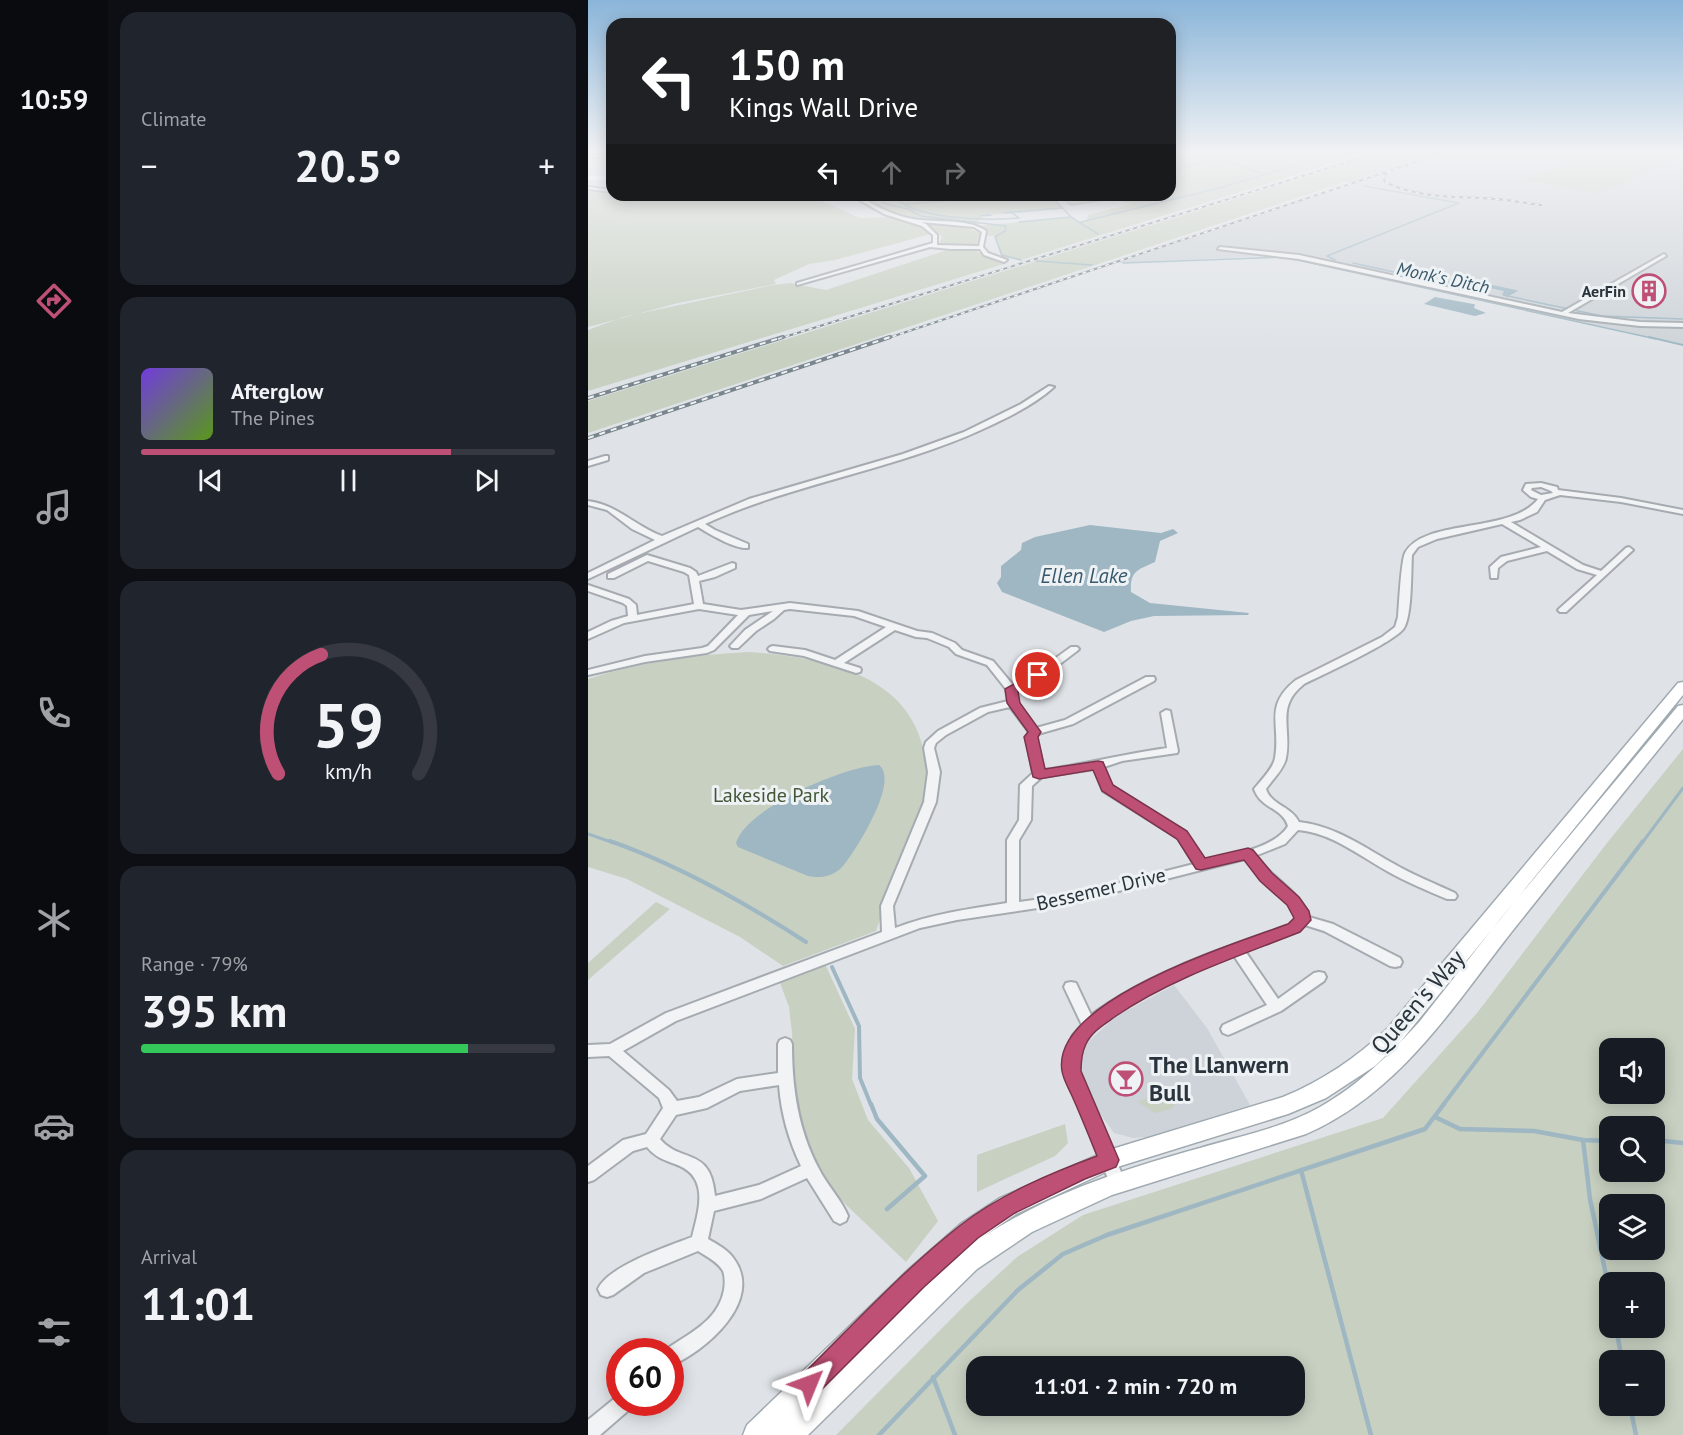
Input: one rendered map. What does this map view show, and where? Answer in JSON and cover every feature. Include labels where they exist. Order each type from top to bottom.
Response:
[{"type":"main road","name":"Queen's Way","points":[[789,1435],[968,1261],[998,1238],[1113,1171],[1318,1092],[1368,1060],[1394,1035],[1683,686]]},
{"type":"main road","name":"Queen's Way","points":[[757,1435],[916,1279],[970,1231],[1008,1206],[1077,1173],[1113,1171],[1294,1130],[1329,1113],[1376,1080],[1426,1026],[1683,709]]},
{"type":"street","points":[[906,219],[931,230],[935,236],[935,244],[931,246]]},
{"type":"street","points":[[909,220],[975,226],[984,231],[981,247],[986,254],[1004,260]]},
{"type":"street","points":[[799,284],[931,246],[981,247]]},
{"type":"street","points":[[1220,248],[1299,257],[1624,323],[1683,325]]},
{"type":"street","points":[[1222,255],[1234,251]]},
{"type":"street","points":[[1567,311],[1665,255]]},
{"type":"street","points":[[588,576],[662,539],[717,515],[796,488],[885,463],[948,442],[1014,412],[1051,387]]},
{"type":"street","points":[[590,464],[605,458]]},
{"type":"street","points":[[1557,492],[1555,496],[1543,498],[1530,494],[1527,488],[1541,485],[1557,492],[1683,512]]},
{"type":"street","points":[[1648,505],[1651,495]]},
{"type":"street","points":[[1451,896],[1396,871],[1325,830],[1311,826],[1294,826],[1289,816],[1266,800],[1260,791],[1262,783],[1279,762],[1281,756],[1283,697],[1300,682],[1385,639],[1399,628],[1403,617],[1408,555],[1415,545],[1434,537],[1506,522],[1530,512],[1543,498]]},
{"type":"street","points":[[588,503],[612,510],[633,526],[662,539]]},
{"type":"street","points":[[1506,522],[1580,567],[1603,574]]},
{"type":"street","points":[[698,523],[712,532],[745,546]]},
{"type":"street","points":[[1494,576],[1494,567],[1504,559],[1548,548]]},
{"type":"street","points":[[1563,610],[1629,550]]},
{"type":"street","points":[[611,576],[644,559],[651,558],[687,570],[693,574],[699,606]]},
{"type":"street","points":[[694,580],[732,566]]},
{"type":"street","points":[[588,588],[626,601],[631,605],[633,616]]},
{"type":"street","points":[[588,636],[611,623],[633,616],[642,617],[699,606],[746,612],[782,606],[850,612],[916,634],[935,637],[959,652],[990,663],[1011,689],[1013,703],[1035,732]]},
{"type":"street","points":[[735,646],[742,642],[745,634],[775,615],[782,606]]},
{"type":"street","points":[[589,672],[645,659],[711,648],[746,612]]},
{"type":"street","points":[[837,663],[894,626]]},
{"type":"street","points":[[773,649],[805,653],[856,670]]},
{"type":"street","points":[[1011,689],[1032,680],[1074,649]]},
{"type":"street","points":[[1039,774],[1031,737],[1035,732],[1069,722],[1150,679]]},
{"type":"street","points":[[889,934],[886,906],[930,802],[934,772],[929,748],[932,742],[942,733],[984,710],[1013,703]]},
{"type":"street","points":[[1013,907],[1013,840],[1025,820],[1026,784],[1039,774],[1098,765],[1121,758],[1173,751],[1166,713]]},
{"type":"street","points":[[1098,765],[1107,788],[1182,835],[1201,865]]},
{"type":"street","name":"Bessemer Drive","points":[[588,1051],[612,1050],[671,1017],[889,934],[936,919],[1071,899],[1248,854],[1273,845],[1289,833],[1294,826]]},
{"type":"street","points":[[1248,854],[1266,877],[1293,901],[1303,920]]},
{"type":"street","points":[[1113,1171],[1071,1071],[1072,1055],[1078,1040],[1089,1026],[1139,992],[1294,928],[1303,920]]},
{"type":"street","points":[[1303,920],[1328,927],[1395,962]]},
{"type":"street","points":[[1237,950],[1276,1007]]},
{"type":"street","points":[[1228,1029],[1276,1007],[1319,976]]},
{"type":"street","points":[[1071,987],[1089,1026]]},
{"type":"street","points":[[785,1044],[783,1078],[795,1132],[809,1170],[840,1216]]},
{"type":"street","points":[[588,1175],[628,1145],[651,1139],[671,1109],[664,1094],[612,1050]]},
{"type":"street","points":[[671,1109],[702,1103],[737,1085],[783,1078]]},
{"type":"street","points":[[651,1139],[655,1147],[663,1153],[686,1160],[698,1168],[705,1179],[708,1192],[707,1205],[699,1242]]},
{"type":"street","points":[[707,1205],[761,1192],[809,1170]]},
{"type":"street","points":[[607,1289],[638,1267],[699,1242]]},
{"type":"street","points":[[684,1348],[712,1329],[723,1314],[730,1297],[732,1279],[730,1267],[723,1259],[699,1242]]},
{"type":"street","points":[[588,1433],[607,1416]]},
{"type":"shaded area","points":[[1250,219],[1683,219],[1683,345],[1284,257],[1117,263]]},
{"type":"shaded area","points":[[1174,985],[1207,1028],[1250,1105],[1147,1137],[1133,1138],[1114,1133],[1095,1107],[1079,1067],[1081,1055],[1088,1042],[1115,1017]]},
{"type":"green space","points":[[588,219],[901,219],[922,226],[931,234],[835,260],[809,264],[774,280],[776,284],[678,303],[588,327]]},
{"type":"green space","points":[[922,219],[981,219],[976,225]]},
{"type":"green space","points":[[1051,219],[1075,219],[1081,222],[1153,219],[1021,260],[1001,257],[995,236],[986,236],[987,232],[979,226]]},
{"type":"green space","points":[[1171,219],[1234,219],[588,433],[588,401]]},
{"type":"green space","points":[[917,222],[960,225],[980,233],[976,246],[939,246],[942,236]]},
{"type":"green space","points":[[972,248],[983,255],[1001,260],[998,262],[1004,264],[588,391],[588,330],[623,317],[774,285],[790,283],[826,290],[950,249]]},
{"type":"green space","name":"Lakeside Park","points":[[749,652],[801,658],[827,664],[852,672],[876,684],[896,699],[911,719],[922,744],[928,768],[922,803],[902,853],[876,931],[783,966],[740,937],[627,879],[588,867],[588,679],[667,660]]},
{"type":"green space","points":[[1683,749],[1683,1435],[836,1435],[963,1307],[1017,1257],[1083,1215],[1383,1118],[1477,1013],[1607,843]]},
{"type":"green space","points":[[656,902],[670,909],[588,980],[588,963]]},
{"type":"green space","points":[[825,964],[855,1029],[852,1079],[868,1120],[909,1168],[938,1221],[906,1262],[841,1200],[820,1175],[795,1109],[789,1007],[779,980]]},
{"type":"green space","points":[[1172,1088],[1178,1101],[1171,1109],[1155,1113],[1138,1102]]},
{"type":"green space","points":[[1065,1124],[1068,1143],[1055,1156],[977,1192],[977,1155]]},
{"type":"water","points":[[1460,278],[1518,291],[1507,297],[1502,295],[1504,291],[1461,282],[1443,283]]},
{"type":"water","points":[[1435,297],[1475,304],[1474,308],[1486,313],[1475,316],[1424,304]]},
{"type":"water","name":"Ellen Lake","points":[[1090,525],[1161,533],[1173,529],[1178,533],[1160,541],[1155,562],[1136,572],[1132,579],[1131,592],[1150,603],[1249,613],[1248,615],[1154,616],[1131,621],[1104,632],[1002,592],[997,583],[1001,577],[1001,566],[1021,550],[1022,543],[1035,537]]},
{"type":"water","points":[[879,765],[884,773],[884,785],[874,816],[857,846],[836,872],[822,877],[808,876],[738,847],[736,843],[744,830],[758,816],[777,803],[821,781],[864,767]]},
{"type":"waterway","name":"Monk's Ditch","points":[[946,219],[1006,226],[1005,231],[995,237],[1002,255],[1021,260]]},
{"type":"waterway","name":"Monk's Ditch","points":[[972,219],[991,219]]},
{"type":"waterway","points":[[1019,222],[1051,219]]},
{"type":"waterway","points":[[1074,219],[1098,234]]},
{"type":"waterway","points":[[1081,222],[1093,219]]},
{"type":"waterway","points":[[1335,260],[1327,256],[1419,219]]},
{"type":"waterway","name":"Monk's Ditch","points":[[1123,263],[1284,257],[1656,339]]},
{"type":"waterway","name":"Monk's Ditch","points":[[1036,261],[1092,265]]},
{"type":"waterway","points":[[1353,263],[1444,283]]},
{"type":"waterway","points":[[1508,296],[1602,316],[1683,319]]},
{"type":"waterway","name":"Monk's Ditch","points":[[1649,337],[1683,345]]},
{"type":"waterway","points":[[1642,843],[1683,788]]},
{"type":"waterway","points":[[588,834],[614,843]]},
{"type":"waterway","points":[[610,841],[661,861],[711,885],[806,942]]},
{"type":"waterway","points":[[1443,1105],[1643,841]]},
{"type":"waterway","points":[[832,967],[859,1026],[860,1078],[871,1105]]},
{"type":"waterway","points":[[871,1104],[877,1119],[925,1176],[887,1209]]},
{"type":"waterway","points":[[1301,1170],[1425,1129],[1444,1104]]},
{"type":"waterway","points":[[1435,1117],[1460,1129],[1534,1131],[1583,1140]]},
{"type":"waterway","points":[[1583,1140],[1599,1141]]},
{"type":"waterway","points":[[1583,1140],[1590,1199],[1605,1272]]},
{"type":"waterway","points":[[1665,1141],[1683,1143]]},
{"type":"waterway","points":[[933,1378],[1018,1290],[1063,1254],[1107,1235],[1301,1170]]},
{"type":"waterway","points":[[1301,1170],[1371,1435]]},
{"type":"waterway","points":[[1618,1338],[1620,1350]]},
{"type":"waterway","points":[[879,1435],[933,1378]]},
{"type":"waterway","points":[[933,1378],[955,1435]]},
{"type":"waterway","points":[[1632,1416],[1636,1435]]},
{"type":"railway","points":[[778,339],[1164,219]]},
{"type":"railway","points":[[885,339],[1245,219]]},
{"type":"railway","points":[[588,398],[783,337]]},
{"type":"railway","points":[[588,438],[890,337]]},
{"type":"place","name":"AerFin","points":[[1649,291]]},
{"type":"place","name":"The Llanwern Bull","points":[[1126,1079]]},
{"type":"route","points":[[809,1384],[916,1279],[970,1231],[1008,1206],[1109,1160],[1094,1130],[1071,1071],[1072,1055],[1078,1040],[1089,1026],[1121,1002],[1139,992],[1197,965],[1294,928],[1303,920],[1293,901],[1266,877],[1248,854],[1201,865],[1182,835],[1107,788],[1098,765],[1039,774],[1031,737],[1035,732],[1013,703],[1011,689],[1038,675]]}]
